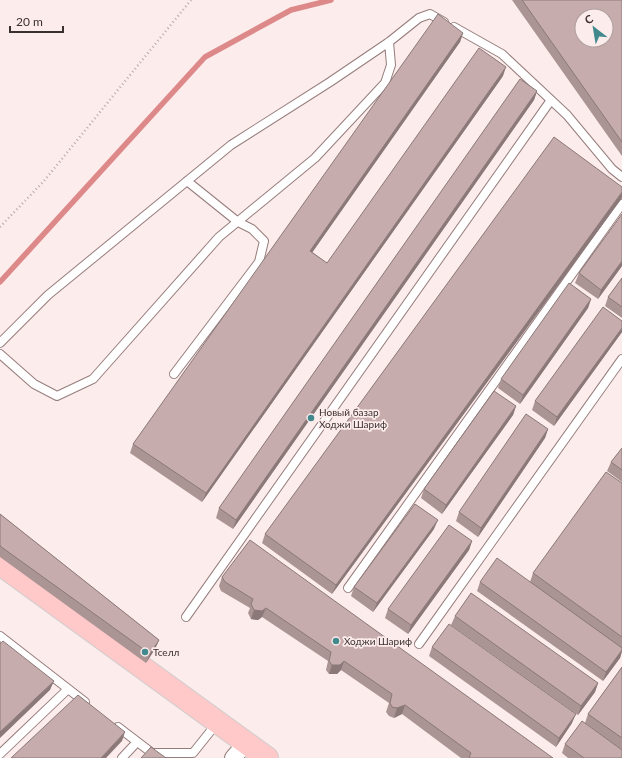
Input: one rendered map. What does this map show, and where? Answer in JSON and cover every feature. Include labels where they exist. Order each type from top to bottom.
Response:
[{"type":"main road","points":[[0,564],[218,723],[239,751],[266,758]]},
{"type":"lane","points":[[0,343],[48,295],[231,144],[330,82],[389,42],[419,18],[430,14],[502,54],[567,115],[612,169],[622,177]]},
{"type":"lane","points":[[0,354],[34,384],[57,396],[93,379],[219,237],[315,158],[385,84],[391,65],[389,42]]},
{"type":"lane","points":[[186,617],[552,100]]},
{"type":"lane","points":[[174,374],[259,262],[264,241],[252,229],[238,222],[187,181]]},
{"type":"lane","points":[[348,588],[622,204]]},
{"type":"lane","points":[[419,644],[622,360]]},
{"type":"lane","points":[[0,636],[93,708]]},
{"type":"lane","points":[[0,754],[68,689]]},
{"type":"lane","points":[[112,723],[152,753],[193,753],[218,723]]},
{"type":"lane","points":[[122,758],[137,742]]},
{"type":"path","points":[[0,228],[44,181],[190,0]]},
{"type":"building","points":[[522,0],[622,0],[622,142]]},
{"type":"building","points":[[438,14],[463,33],[310,251],[327,263],[479,48],[506,67],[206,493],[133,444]]},
{"type":"building","points":[[520,79],[537,91],[236,520],[219,508]]},
{"type":"building","points":[[554,137],[622,187],[622,192],[336,585],[265,534]]},
{"type":"building","points":[[622,214],[622,261],[601,290],[579,273]]},
{"type":"building","points":[[622,278],[622,307],[608,297]]},
{"type":"building","points":[[569,283],[591,299],[523,395],[501,379]]},
{"type":"building","points":[[603,307],[622,321],[622,328],[557,417],[535,401]]},
{"type":"building","points":[[494,391],[516,406],[446,505],[424,489]]},
{"type":"building","points":[[526,414],[548,429],[481,528],[459,512]]},
{"type":"building","points":[[622,448],[622,470],[611,462]]},
{"type":"building","points":[[606,472],[622,483],[622,637],[533,573]]},
{"type":"building","points":[[415,504],[438,520],[377,603],[354,587]]},
{"type":"building","points":[[0,514],[159,640],[150,654],[0,546]]},
{"type":"building","points":[[449,525],[472,541],[411,625],[388,609]]},
{"type":"building","name":"Ходжи Шариф","points":[[250,540],[553,758],[469,758],[471,753],[405,705],[397,708],[392,707],[390,703],[392,694],[344,661],[340,665],[332,665],[329,661],[331,652],[266,608],[262,611],[254,610],[251,604],[253,599],[225,582],[222,577]]},
{"type":"building","points":[[497,558],[622,648],[606,672],[480,582]]},
{"type":"building","points":[[471,593],[598,683],[581,706],[455,616]]},
{"type":"building","points":[[449,624],[576,714],[559,738],[432,647]]},
{"type":"building","points":[[3,641],[54,681],[0,732],[0,644]]},
{"type":"building","points":[[622,667],[622,738],[588,714]]},
{"type":"building","points":[[78,695],[125,732],[101,758],[11,758]]},
{"type":"building","points":[[582,721],[622,750],[622,758],[584,758],[565,744]]},
{"type":"building","points":[[151,747],[166,758],[141,758]]},
{"type":"waterway","points":[[0,282],[205,57],[291,10],[331,0]]},
{"type":"place","name":"Новый базар Ходжи Шариф","points":[[311,418]]},
{"type":"place","name":"Ходжи Шариф","points":[[336,641]]},
{"type":"place","name":"Тселл","points":[[145,652]]}]
